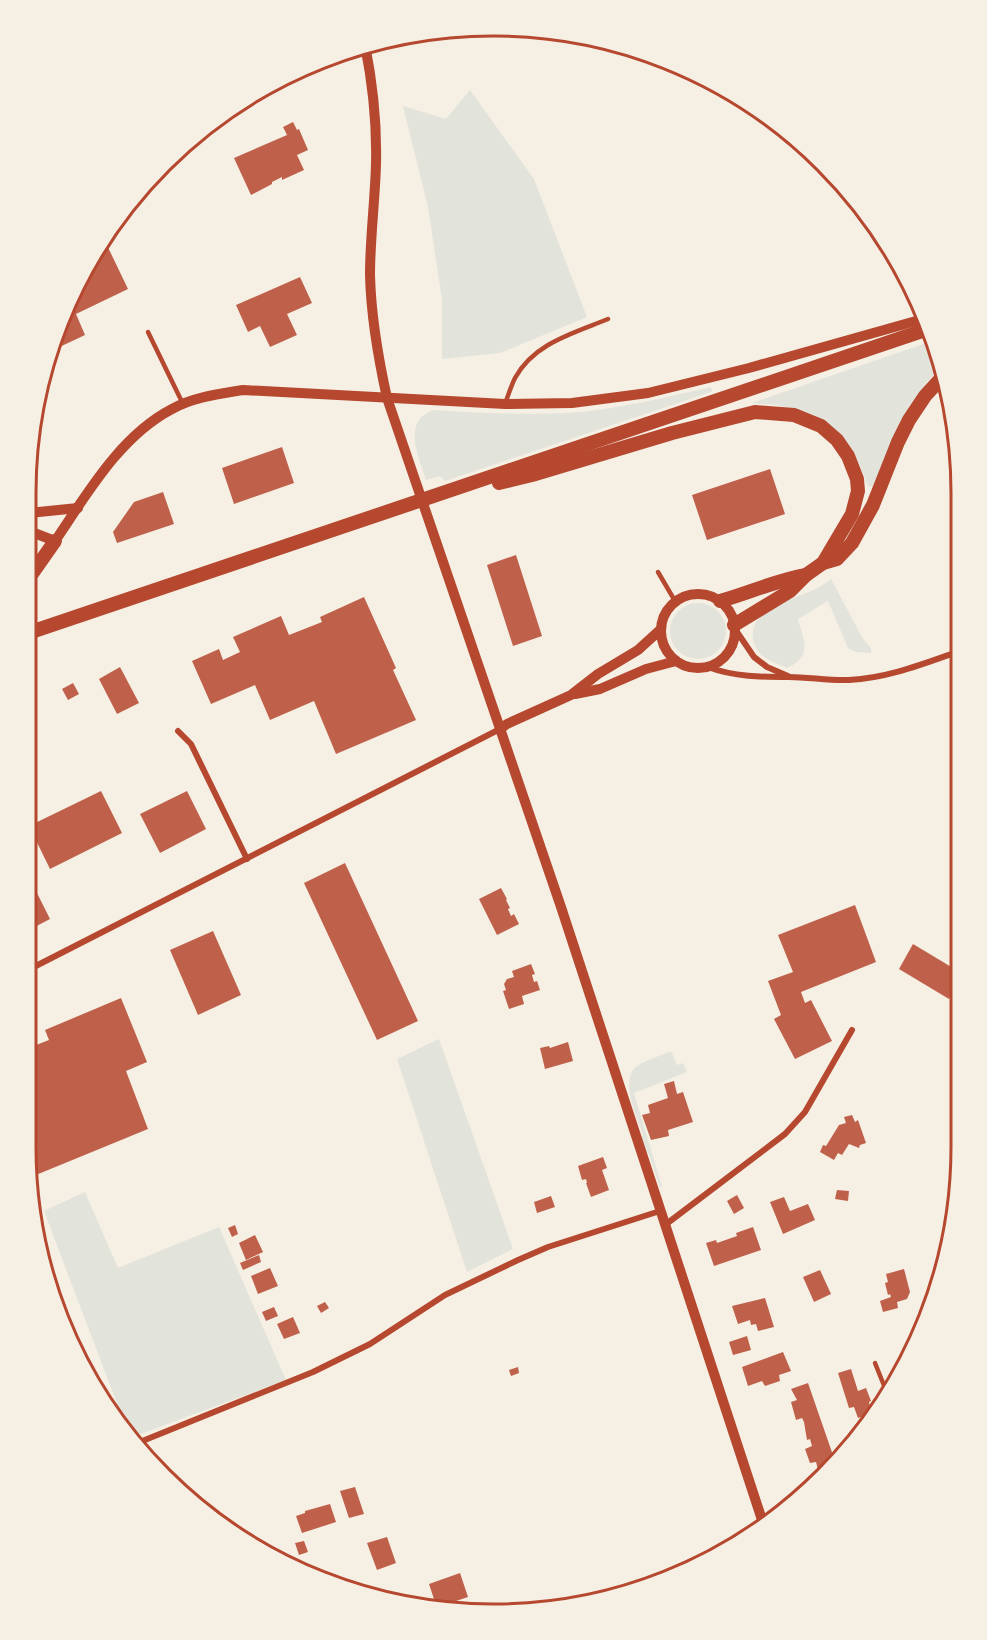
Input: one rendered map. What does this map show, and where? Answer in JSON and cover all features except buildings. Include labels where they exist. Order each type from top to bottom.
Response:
[{"type":"main road","points":[[36,630],[389,513],[921,331]]},
{"type":"main road","points":[[735,627],[790,591],[806,575],[823,563],[837,559],[859,533],[909,420],[925,396],[937,383]]},
{"type":"main road","points":[[485,480],[502,483],[754,412],[794,415],[821,426],[837,440],[848,456],[857,479],[857,497],[852,514],[823,563]]},
{"type":"main road","points":[[36,568],[55,541]]},
{"type":"main road","points":[[720,601],[806,575]]},
{"type":"street","points":[[367,54],[375,103],[376,134],[370,272],[371,300],[377,356],[387,398],[500,729],[761,1517]]},
{"type":"street","points":[[36,534],[55,541],[78,507],[131,440],[159,417],[183,404],[207,396],[243,390],[505,404],[572,404],[648,393],[749,368],[917,321]]},
{"type":"street","points":[[36,512],[78,507]]},
{"type":"street","points":[[735,627],[732,645],[722,659],[708,667],[697,668],[676,661],[666,651],[660,630],[663,617],[675,601],[695,593],[711,596],[720,601],[730,612],[735,627],[754,657],[767,667],[788,677]]},
{"type":"street","points":[[572,695],[598,674],[638,650],[660,630]]},
{"type":"street","points":[[708,667],[722,672],[768,678],[848,680],[879,677],[951,654]]},
{"type":"street","points":[[36,966],[507,724],[572,695],[600,689],[646,669],[676,661]]},
{"type":"street","points":[[178,731],[192,744],[247,859]]},
{"type":"street","points":[[665,1225],[785,1134],[801,1117],[852,1030]]},
{"type":"street","points":[[144,1440],[313,1372],[370,1344],[445,1295],[548,1246],[660,1211]]},
{"type":"lane","points":[[505,404],[515,378],[528,359],[547,345],[608,319]]},
{"type":"lane","points":[[148,332],[183,404]]},
{"type":"lane","points":[[658,573],[675,601]]},
{"type":"lane","points":[[875,1363],[884,1385]]},
{"type":"shaded area","points":[[470,90],[534,179],[587,317],[500,353],[442,359],[442,300],[428,207],[403,106],[446,119]]},
{"type":"shaded area","points":[[926,343],[935,374],[919,391],[901,420],[875,484],[870,487],[845,440],[824,421],[794,409],[752,403]]},
{"type":"shaded area","points":[[710,387],[713,390],[711,392],[445,481],[440,476],[426,480],[417,451],[415,431],[417,423],[433,410],[566,413],[621,406]]},
{"type":"shaded area","points":[[831,579],[863,639],[871,648],[871,653],[856,652],[848,648],[828,601],[798,619],[804,647],[801,658],[795,663],[787,668],[761,655],[753,639],[754,629],[764,613],[783,602],[816,589]]},
{"type":"shaded area","points":[[692,603],[704,603],[714,607],[722,615],[726,631],[722,647],[714,655],[704,659],[692,659],[682,655],[674,647],[670,637],[670,625],[674,615],[682,607]]},
{"type":"shaded area","points":[[439,1039],[513,1249],[467,1272],[397,1059]]},
{"type":"shaded area","points":[[671,1051],[677,1065],[683,1063],[687,1072],[634,1093],[662,1187],[660,1187],[649,1154],[645,1151],[641,1139],[643,1135],[631,1100],[629,1081],[636,1067]]},
{"type":"shaded area","points":[[85,1192],[118,1268],[219,1227],[286,1380],[139,1435],[119,1409],[44,1211]]}]
